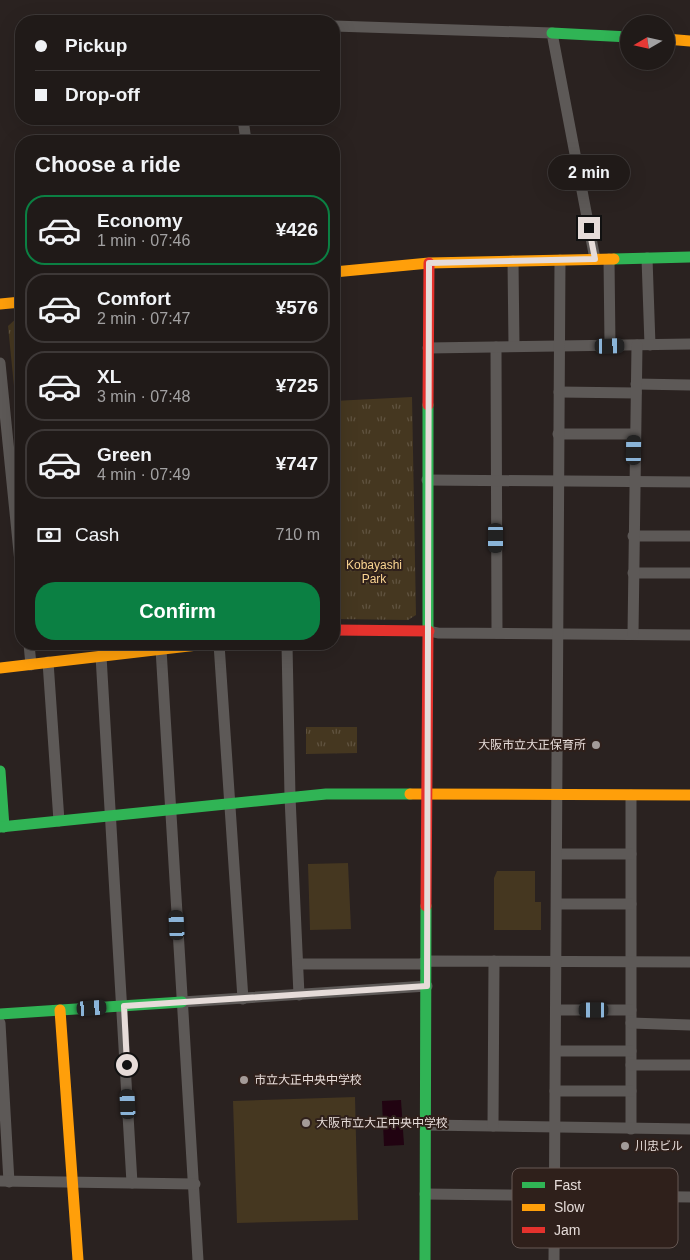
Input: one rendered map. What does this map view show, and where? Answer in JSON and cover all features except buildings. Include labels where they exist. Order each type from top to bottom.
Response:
[{"type":"street","points":[[340,26],[620,37]]},
{"type":"street","points":[[552,33],[595,259]]},
{"type":"street","points":[[675,39],[690,40]]},
{"type":"street","points":[[340,271],[429,263],[690,257]]},
{"type":"street","points":[[648,258],[650,344]]},
{"type":"street","points":[[609,259],[610,346]]},
{"type":"street","points":[[555,1168],[558,904],[556,795],[557,480],[560,260]]},
{"type":"street","points":[[512,261],[514,346]]},
{"type":"street","points":[[425,1260],[429,263]]},
{"type":"street","points":[[0,304],[15,303]]},
{"type":"street","points":[[428,348],[690,344]]},
{"type":"street","points":[[632,634],[637,345]]},
{"type":"street","points":[[496,347],[497,633]]},
{"type":"street","points":[[0,363],[15,512]]},
{"type":"street","points":[[559,392],[636,389],[690,384]]},
{"type":"street","points":[[558,434],[635,434]]},
{"type":"street","points":[[427,480],[690,482]]},
{"type":"street","points":[[633,536],[690,536]]},
{"type":"street","points":[[633,573],[690,573]]},
{"type":"street","points":[[340,630],[429,631],[438,633],[690,635]]},
{"type":"street","points":[[29,650],[31,665]]},
{"type":"street","points":[[0,668],[152,650]]},
{"type":"street","points":[[160,650],[195,1184],[198,1260]]},
{"type":"street","points":[[219,650],[244,999]]},
{"type":"street","points":[[286,650],[290,797],[300,995]]},
{"type":"street","points":[[101,656],[124,1006],[132,1183]]},
{"type":"street","points":[[48,662],[59,821]]},
{"type":"street","points":[[0,771],[2,827],[326,794],[690,795]]},
{"type":"street","points":[[631,796],[631,1128]]},
{"type":"street","points":[[557,854],[631,854]]},
{"type":"street","points":[[558,904],[631,904]]},
{"type":"street","points":[[298,964],[421,964],[426,962],[494,961],[690,962]]},
{"type":"street","points":[[493,1126],[494,961]]},
{"type":"street","points":[[0,1014],[427,986]]},
{"type":"street","points":[[60,1010],[78,1260]]},
{"type":"street","points":[[556,1010],[631,1010]]},
{"type":"street","points":[[0,1023],[4,1182],[195,1184]]},
{"type":"street","points":[[631,1023],[690,1025]]},
{"type":"street","points":[[556,1051],[631,1052]]},
{"type":"street","points":[[631,1065],[690,1065]]},
{"type":"street","points":[[556,1091],[631,1091]]},
{"type":"street","points":[[426,1124],[690,1129]]},
{"type":"street","points":[[425,1194],[512,1195]]},
{"type":"green space","points":[[15,320],[15,396],[8,326]]},
{"type":"green space","name":"Kobayashi Park","points":[[412,397],[416,615],[408,620],[340,619],[340,401]]},
{"type":"green space","points":[[306,727],[357,727],[357,753],[306,754]]},
{"type":"green space","points":[[348,863],[351,929],[310,930],[308,864]]},
{"type":"green space","points":[[497,871],[535,871],[535,902],[541,902],[541,930],[494,930],[494,878]]},
{"type":"green space","points":[[355,1097],[358,1220],[237,1223],[233,1101]]},
{"type":"shaded area","points":[[401,1100],[404,1145],[384,1146],[382,1101]]},
{"type":"traffic: fast","points":[[552,33],[620,37]]},
{"type":"traffic: fast","points":[[614,259],[690,257]]},
{"type":"traffic: fast","points":[[428,405],[428,632]]},
{"type":"traffic: fast","points":[[0,771],[4,827]]},
{"type":"traffic: fast","points":[[0,827],[326,794],[410,794]]},
{"type":"traffic: fast","points":[[425,1260],[426,906]]},
{"type":"traffic: fast","points":[[0,1014],[182,1002]]},
{"type":"traffic: slow","points":[[675,40],[690,41]]},
{"type":"traffic: slow","points":[[340,271],[429,263],[614,259]]},
{"type":"traffic: slow","points":[[0,304],[15,303]]},
{"type":"traffic: slow","points":[[0,668],[154,650]]},
{"type":"traffic: slow","points":[[410,794],[690,795]]},
{"type":"traffic: slow","points":[[60,1010],[78,1260]]},
{"type":"traffic: jam","points":[[428,405],[429,263]]},
{"type":"traffic: jam","points":[[340,630],[429,631]]},
{"type":"traffic: jam","points":[[426,906],[428,632]]},
{"type":"place","name":"大阪市立大正保育所","points":[[596,745]]},
{"type":"place","name":"市立大正中央中学校","points":[[244,1080]]},
{"type":"place","name":"大阪市立大正中央中学校","points":[[306,1123]]},
{"type":"place","name":"川忠ビル","points":[[625,1146]]},
{"type":"route","points":[[127,1065],[124,1006],[427,986],[426,794],[429,631],[427,480],[429,263],[595,259],[589,228]]}]
